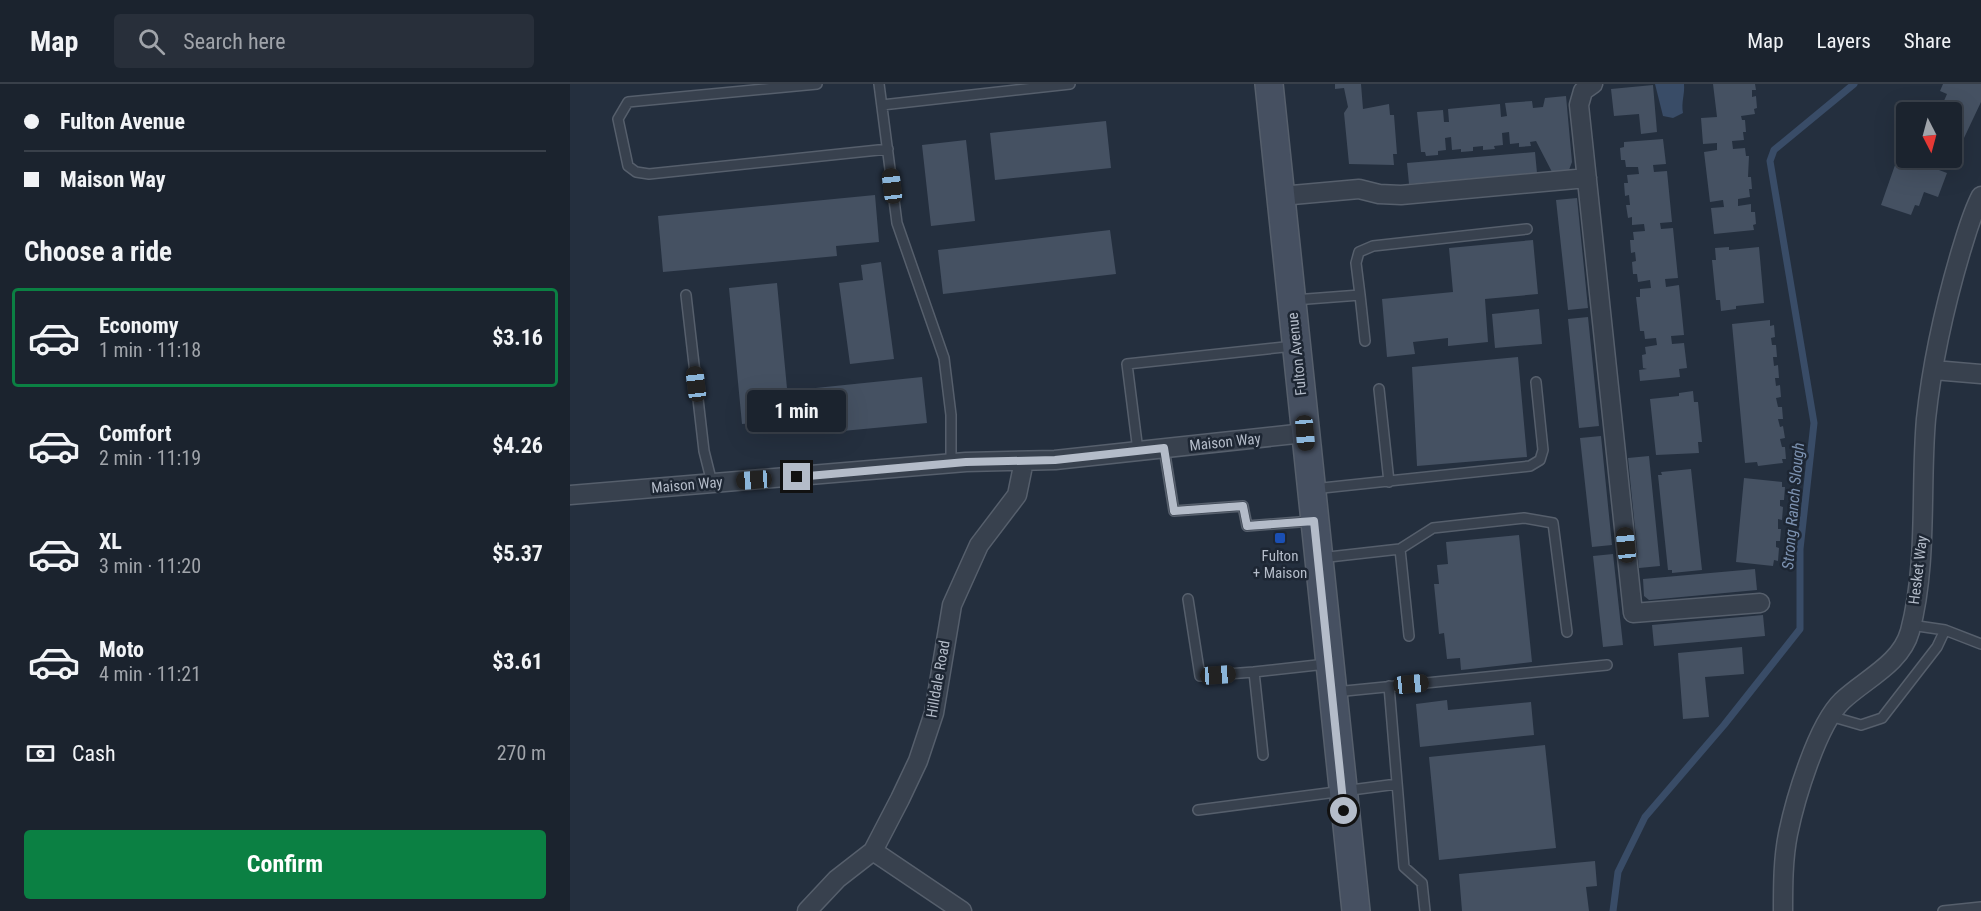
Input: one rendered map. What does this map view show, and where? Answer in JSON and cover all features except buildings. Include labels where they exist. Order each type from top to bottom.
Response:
[{"type":"main road","name":"Fulton Avenue","points":[[1269,84],[1356,911]]},
{"type":"street","points":[[1593,84],[1583,91],[1579,105],[1633,614],[1760,603]]},
{"type":"street","points":[[1281,196],[1359,189],[1401,195],[1587,178]]},
{"type":"street","name":"Hesket Way","points":[[1783,911],[1788,834],[1816,747],[1830,716],[1841,702],[1896,657],[1910,633],[1922,531],[1926,419],[1953,279],[1975,207],[1981,196]]},
{"type":"street","points":[[1934,370],[1981,374]]},
{"type":"street","name":"Maison Way","points":[[570,495],[951,463],[1024,461],[1305,433]]},
{"type":"street","name":"Hilldale Road","points":[[807,911],[837,879],[873,850],[918,760],[934,713],[947,629],[963,576],[980,545],[1017,495],[1024,461]]},
{"type":"street","points":[[873,850],[962,911]]},
{"type":"lane","points":[[817,84],[628,102],[618,119],[628,166],[636,172],[649,174],[888,149]]},
{"type":"lane","points":[[879,84],[897,223],[944,358],[951,415],[951,463]]},
{"type":"lane","points":[[882,105],[1070,84]]},
{"type":"lane","points":[[1365,341],[1356,263],[1359,252],[1373,246],[1527,229]]},
{"type":"lane","points":[[686,295],[704,452],[712,483]]},
{"type":"lane","points":[[1291,301],[1360,295]]},
{"type":"lane","points":[[1138,451],[1127,364],[1296,346]]},
{"type":"lane","points":[[1310,489],[1530,466],[1540,460],[1543,450],[1536,382]]},
{"type":"lane","points":[[1378,389],[1389,482]]},
{"type":"lane","points":[[1164,448],[1174,511],[1243,506],[1247,526],[1314,521]]},
{"type":"lane","points":[[1318,558],[1400,549],[1434,528],[1524,518],[1553,524],[1567,632]]},
{"type":"lane","points":[[1400,549],[1409,636]]},
{"type":"lane","points":[[1188,599],[1200,676],[1329,663]]},
{"type":"lane","points":[[1911,625],[1945,630],[1981,644]]},
{"type":"lane","points":[[1830,716],[1861,725],[1882,718],[1937,647],[1945,630]]},
{"type":"lane","points":[[1332,692],[1607,665]]},
{"type":"lane","points":[[1254,672],[1263,755]]},
{"type":"lane","points":[[1389,686],[1404,867],[1422,883],[1425,911]]},
{"type":"lane","points":[[1198,810],[1397,784]]},
{"type":"lane","points":[[1943,911],[1981,908]]},
{"type":"water","points":[[1655,84],[1684,84],[1683,113],[1673,118],[1663,116]]},
{"type":"waterway","name":"Strong Ranch Slough","points":[[1613,911],[1618,872],[1645,817],[1724,725],[1800,629],[1800,549],[1814,423],[1770,161],[1774,150],[1854,84]]},
{"type":"place","name":"Fulton + Maison","points":[[1280,538]]},
{"type":"route","points":[[797,477],[966,462],[1055,460],[1164,448],[1174,511],[1243,506],[1247,526],[1314,521],[1344,811]]}]
